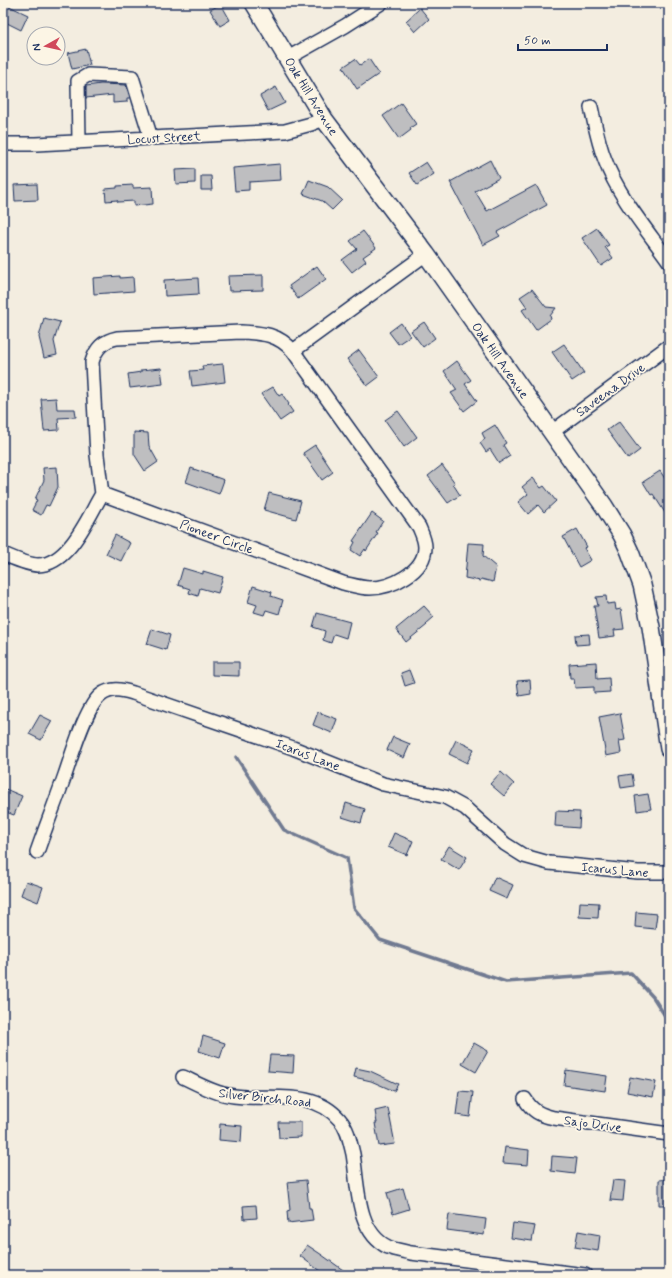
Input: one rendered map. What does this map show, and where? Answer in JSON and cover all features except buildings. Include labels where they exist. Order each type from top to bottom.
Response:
[{"type":"main road","name":"Oak Hill Avenue","points":[[254,3],[324,119],[426,254],[552,432],[622,535],[637,568],[644,591],[666,702],[669,749]]},
{"type":"street","points":[[288,58],[345,26],[381,3]]},
{"type":"street","points":[[79,142],[78,81],[88,75],[132,77],[151,138]]},
{"type":"street","points":[[591,107],[605,160],[613,180],[635,214],[669,261]]},
{"type":"street","name":"Locust Street","points":[[3,144],[79,142],[285,130],[311,124],[324,119]]},
{"type":"street","points":[[293,351],[426,254]]},
{"type":"street","name":"Pioneer Circle","points":[[257,332],[278,338],[286,343],[293,351],[419,527],[424,539],[425,549],[423,559],[407,576],[390,584],[371,588],[343,583],[102,494],[97,455],[92,367],[94,356],[99,347],[107,341],[117,338],[257,332]]},
{"type":"street","name":"Saveena Drive","points":[[552,432],[669,346]]},
{"type":"street","points":[[3,554],[17,560],[36,565],[47,564],[55,561],[66,552],[75,540],[102,494]]},
{"type":"street","name":"Icarus Lane","points":[[37,852],[80,730],[92,707],[100,696],[105,692],[120,690],[140,695],[293,748],[384,784],[445,797],[465,808],[505,844],[524,856],[549,863],[638,872],[669,872]]},
{"type":"street","name":"Silver Birch Road","points":[[183,1077],[226,1095],[241,1097],[304,1099],[320,1104],[329,1109],[342,1121],[348,1136],[353,1155],[361,1210],[366,1223],[375,1237],[388,1246],[404,1251],[499,1269]]},
{"type":"street","name":"Sajo Drive","points":[[525,1099],[529,1106],[536,1112],[554,1118],[669,1134]]},
{"type":"street","points":[[499,1269],[584,1275]]},
{"type":"waterway","points":[[236,757],[284,830],[347,858],[354,908],[380,940],[506,982],[631,973],[653,997],[669,1022]]}]
